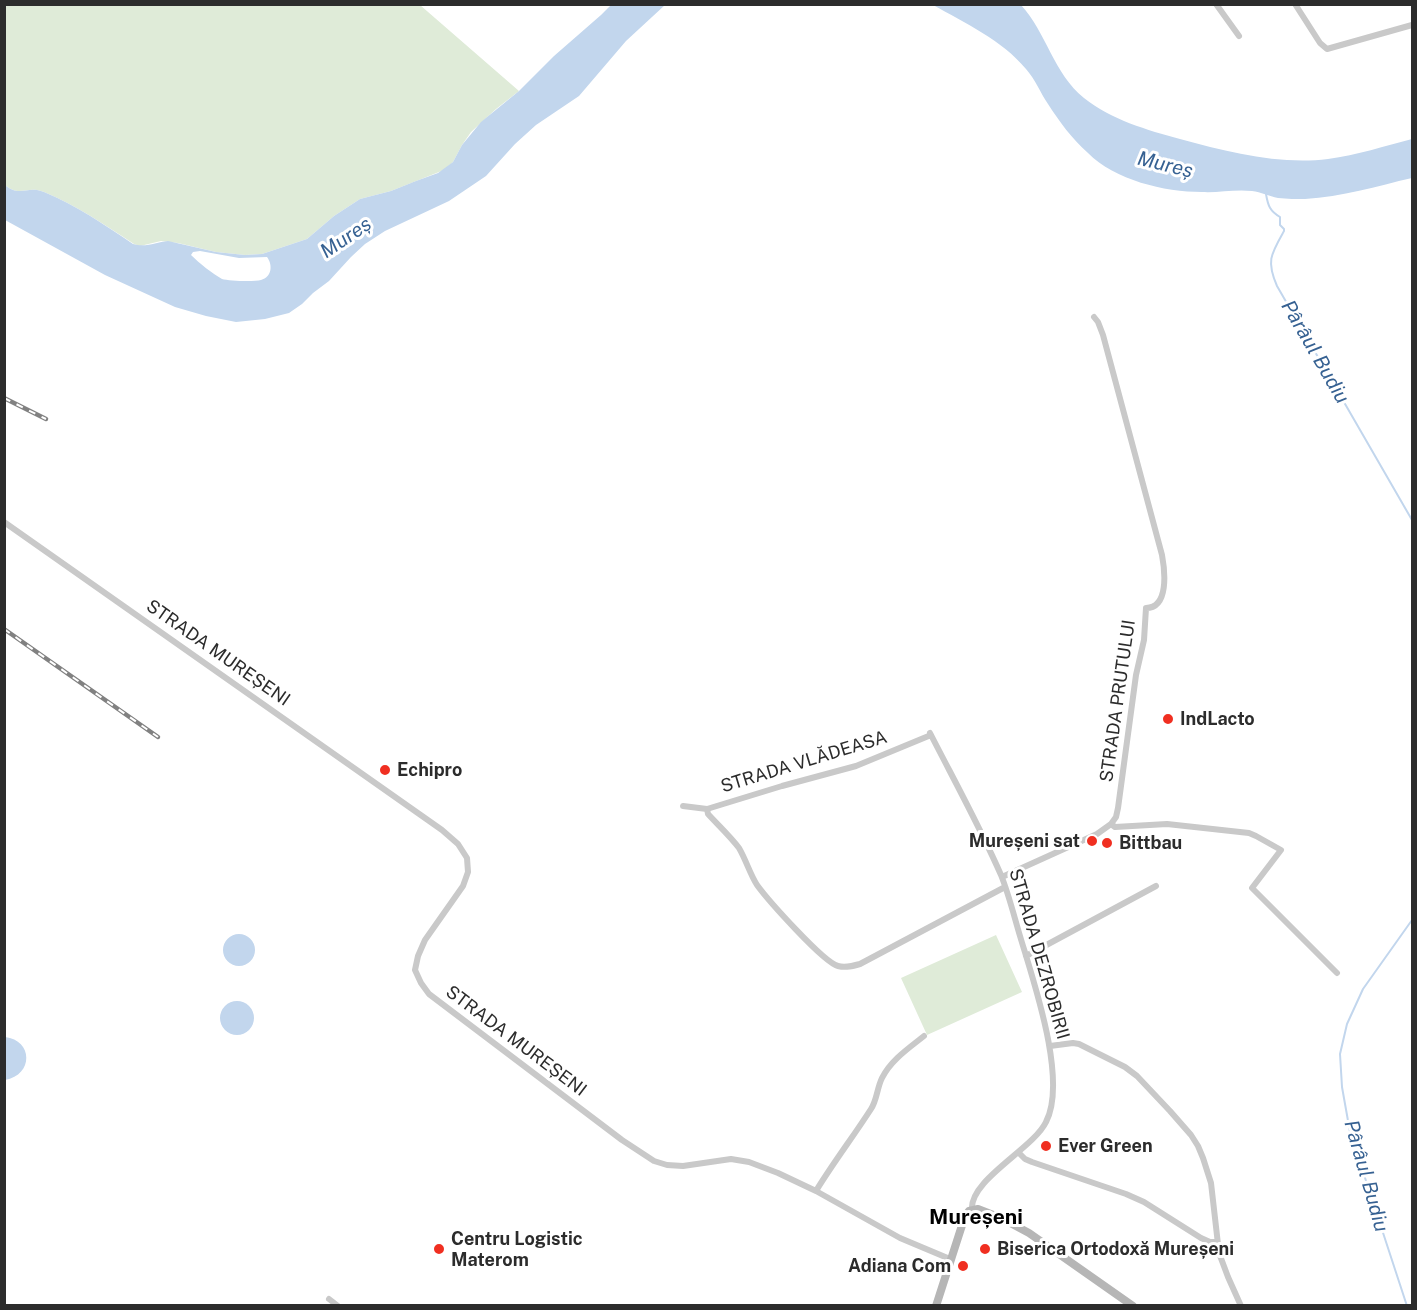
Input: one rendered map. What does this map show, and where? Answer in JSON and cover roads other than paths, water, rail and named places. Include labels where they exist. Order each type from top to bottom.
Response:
[{"type":"main road","name":"STRADA DEZROBIRII","points":[[936,1305],[964,1216],[972,1210]]},
{"type":"main road","points":[[972,1210],[984,1210],[1029,1233],[1133,1305]]},
{"type":"street","points":[[1215,4],[1239,36]]},
{"type":"street","points":[[1295,4],[1320,43],[1327,49],[1413,25]]},
{"type":"street","name":"STRADA PRUTULUI","points":[[1094,317],[1098,322],[1111,367],[1164,569],[1159,602],[1155,607],[1146,608],[1144,640],[1136,675],[1118,808],[1111,824]]},
{"type":"street","name":"STRADA MUREȘENI","points":[[4,522],[442,830],[458,844],[467,858],[468,872],[463,886],[425,940],[415,970],[429,994],[445,1007],[622,1140],[654,1161],[667,1166],[731,1159],[748,1162],[816,1191],[900,1238],[950,1259]]},
{"type":"street","name":"STRADA VLĂDEASA","points":[[683,806],[707,809],[856,766],[931,734]]},
{"type":"street","name":"STRADA DEZROBIRII","points":[[931,734],[1002,877],[1042,1011],[1050,1046],[1052,1105],[1046,1123],[979,1189],[972,1201],[972,1210]]},
{"type":"street","points":[[707,809],[708,814],[740,850],[756,883],[771,904],[826,959],[837,966],[850,967],[860,964],[1005,887]]},
{"type":"street","points":[[1002,877],[1097,834],[1111,824],[1115,827],[1167,824],[1256,836],[1281,850],[1251,888],[1337,973]]},
{"type":"street","points":[[1026,956],[1156,886]]},
{"type":"street","points":[[816,1191],[873,1106],[881,1079],[887,1070],[898,1057],[924,1036]]},
{"type":"street","points":[[1050,1046],[1073,1042],[1125,1067],[1147,1086],[1191,1135],[1198,1146],[1211,1183],[1219,1253],[1241,1305]]},
{"type":"street","points":[[1018,1152],[1032,1162],[1144,1202],[1201,1238],[1217,1242]]},
{"type":"street","points":[[329,1299],[338,1305]]},
{"type":"water","name":"Mureș","points":[[611,5],[665,5],[626,41],[579,96],[536,125],[486,176],[449,201],[385,231],[365,244],[329,281],[289,313],[265,319],[236,322],[175,307],[105,275],[5,220],[5,185],[15,191],[38,190],[56,197],[138,245],[168,241],[216,252],[245,255],[262,254],[307,239],[334,216],[360,199],[391,191],[438,173],[453,162],[462,145],[481,122],[519,91],[554,56]],"holes":[[[200,251],[239,258],[267,257],[271,267],[269,274],[258,281],[222,279],[191,255],[193,252]]]},
{"type":"water","name":"Mureș","points":[[933,5],[1021,5],[1030,16],[1057,65],[1074,88],[1095,106],[1143,128],[1235,153],[1291,160],[1328,159],[1412,139],[1412,178],[1346,194],[1305,199],[1278,198],[1259,192],[1246,191],[1172,190],[1141,183],[1112,170],[1082,148],[1057,117],[1029,73],[1006,49]]},
{"type":"water","points":[[239,934],[250,939],[255,950],[250,961],[239,966],[228,961],[223,950],[228,939]]},
{"type":"water","points":[[237,1001],[249,1006],[254,1018],[249,1030],[237,1035],[225,1030],[220,1018],[225,1006]]},
{"type":"water","points":[[5,1037],[21,1044],[26,1058],[21,1072],[5,1080]]},
{"type":"waterway","name":"Pârâul Budiu","points":[[1266,194],[1270,208],[1280,217],[1280,225],[1284,229],[1271,264],[1277,286],[1412,520]]},
{"type":"waterway","name":"Pârâul Budiu","points":[[1407,1306],[1350,1132],[1342,1087],[1340,1054],[1347,1024],[1363,989],[1412,920]]},
{"type":"railway","points":[[4,398],[46,419]]},
{"type":"railway","points":[[4,629],[158,737]]},
{"type":"place","name":"IndLacto","points":[[1168,719]]},
{"type":"place","name":"Echipro","points":[[385,770]]},
{"type":"place","name":"Mureșeni sat","points":[[1092,841]]},
{"type":"place","name":"Bittbau","points":[[1107,843]]},
{"type":"place","name":"Ever Green","points":[[1046,1146]]},
{"type":"place","name":"Centru Logistic Materom","points":[[439,1249]]},
{"type":"place","name":"Biserica Ortodoxă Mureșeni","points":[[985,1249]]},
{"type":"place","name":"Adiana Com","points":[[963,1266]]},
{"type":"district","name":"Mureșeni","points":[[976,1218]]}]
